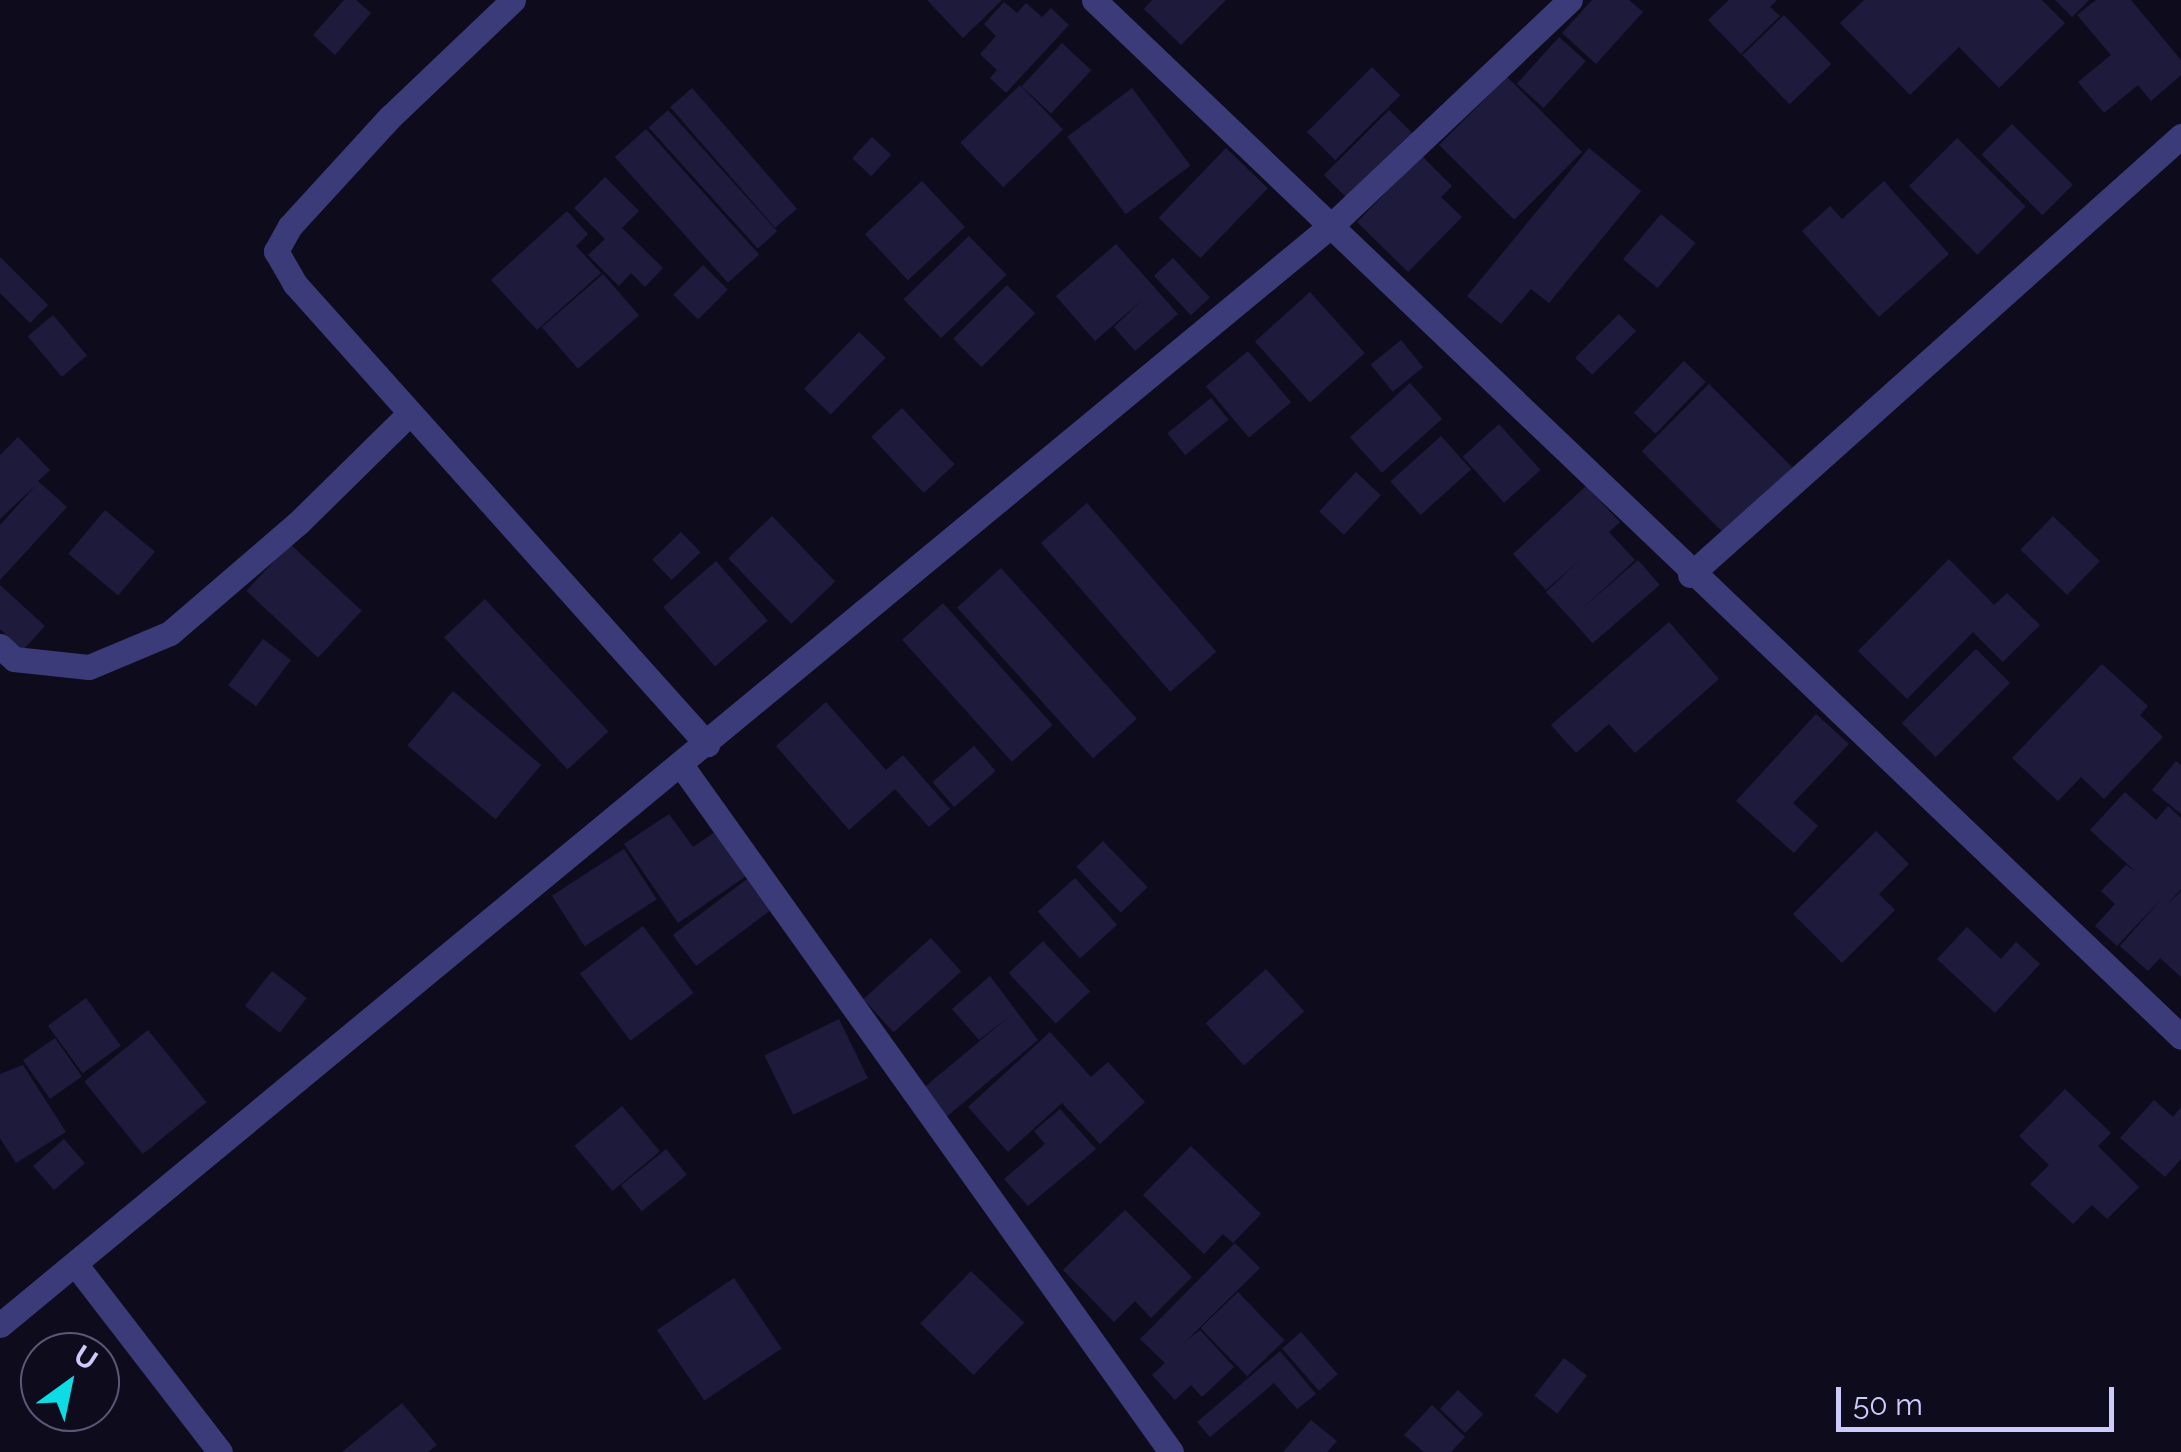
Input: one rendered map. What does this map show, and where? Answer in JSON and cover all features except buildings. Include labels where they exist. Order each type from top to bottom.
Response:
[{"type":"street","points":[[512,0],[390,117],[290,226],[276,251],[295,284],[707,744]]},
{"type":"street","points":[[1094,0],[1333,224],[1690,575],[2181,1038]]},
{"type":"street","points":[[0,1325],[1333,224],[1570,0]]},
{"type":"street","points":[[1690,575],[2181,136]]},
{"type":"street","points":[[0,646],[32,664],[88,667],[170,633],[298,524],[409,414]]},
{"type":"street","points":[[681,765],[1172,1452]]},
{"type":"street","points":[[76,1264],[220,1452]]}]
